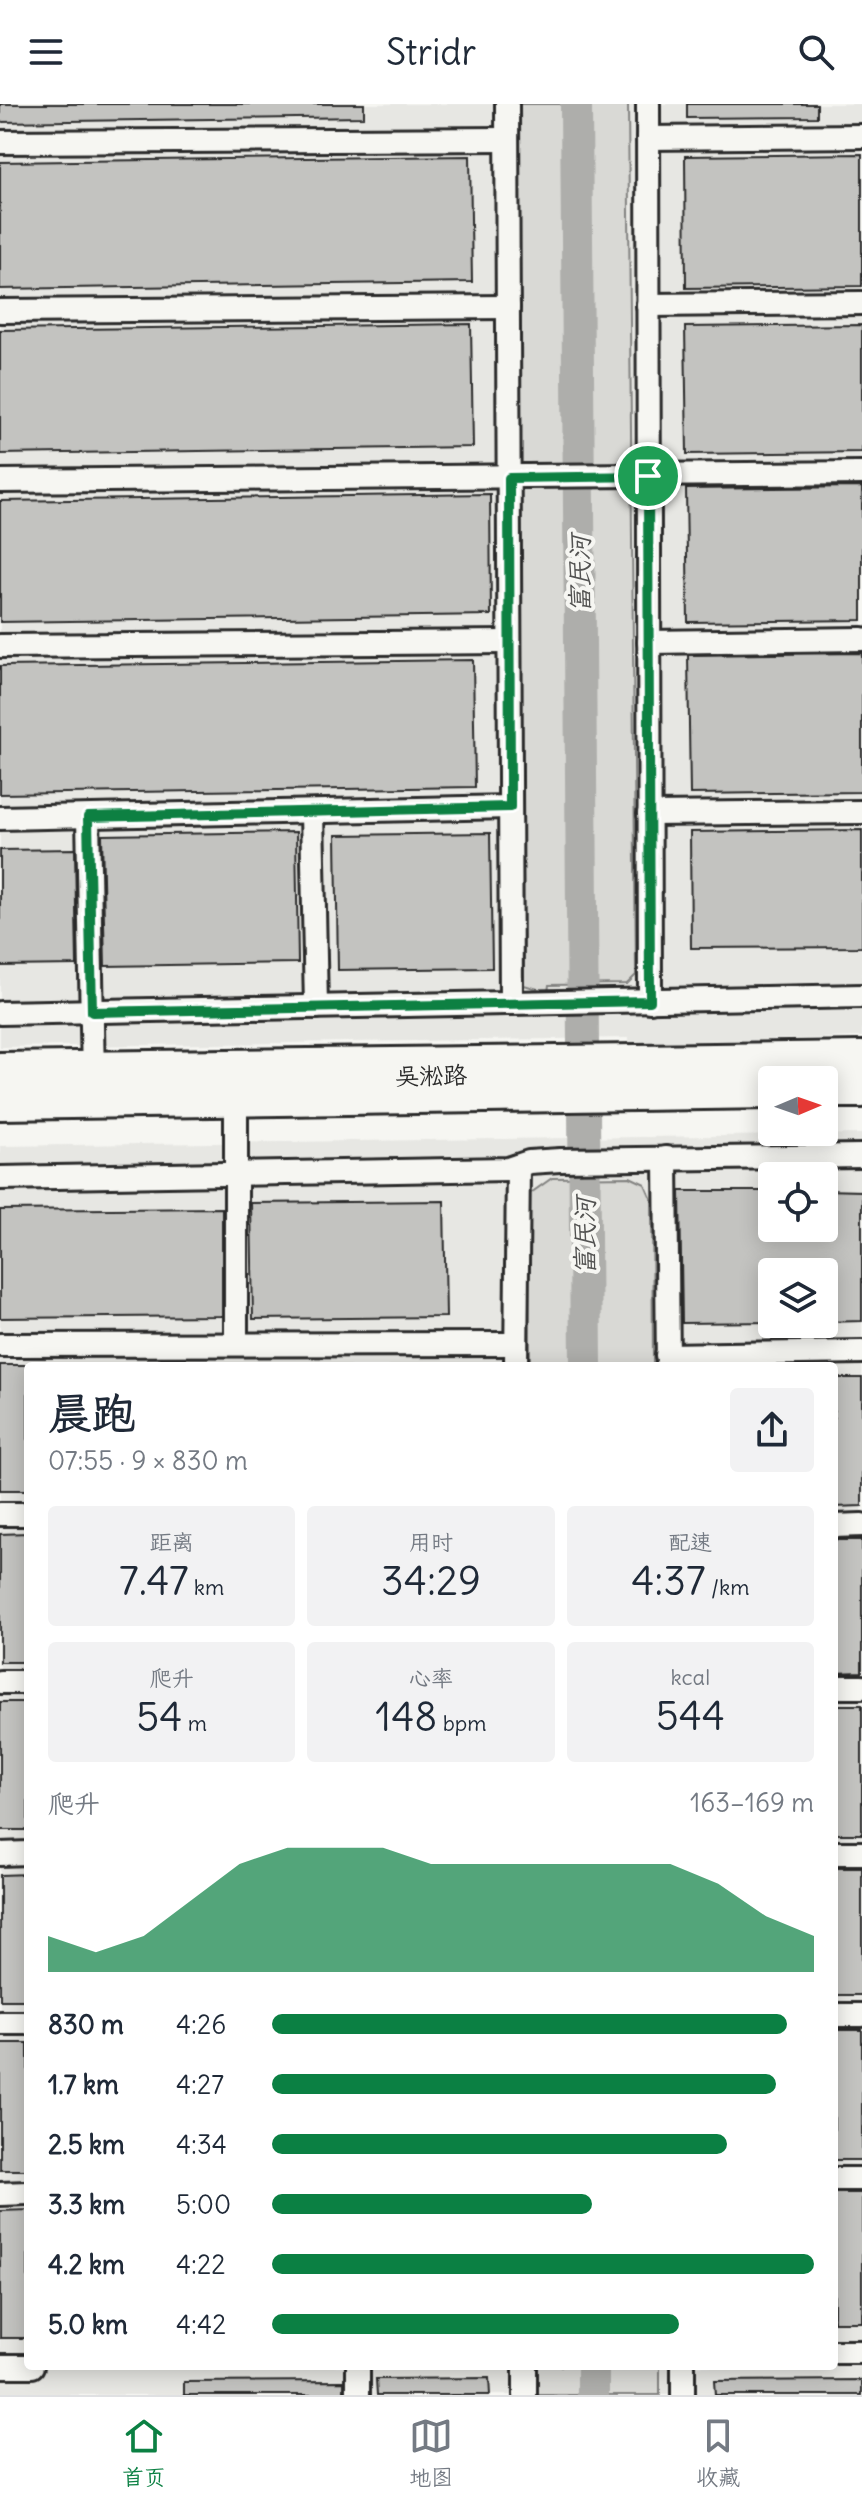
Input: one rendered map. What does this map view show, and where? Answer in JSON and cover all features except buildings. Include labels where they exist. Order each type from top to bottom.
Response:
[{"type":"main road","name":"吴淞路","points":[[0,1081],[862,1071]]},
{"type":"main road","name":"吴淞路","points":[[0,1105],[93,1082],[236,1102],[758,1094]]},
{"type":"main road","points":[[838,1093],[862,1093]]},
{"type":"lane","points":[[507,104],[511,1003]]},
{"type":"lane","points":[[648,104],[650,1001]]},
{"type":"lane","points":[[648,138],[862,136]]},
{"type":"lane","points":[[0,142],[507,139]]},
{"type":"lane","points":[[648,305],[862,303]]},
{"type":"lane","points":[[0,311],[508,307]]},
{"type":"lane","points":[[0,481],[862,473]]},
{"type":"lane","points":[[649,642],[862,639]]},
{"type":"lane","points":[[0,646],[509,642]]},
{"type":"lane","points":[[0,818],[510,807]]},
{"type":"lane","points":[[312,812],[316,1007]]},
{"type":"lane","points":[[649,814],[862,812]]},
{"type":"lane","points":[[88,817],[93,1082]]},
{"type":"lane","points":[[0,1013],[862,996]]},
{"type":"lane","points":[[0,1064],[93,1082],[862,1053]]},
{"type":"lane","points":[[236,1102],[236,1344]]},
{"type":"lane","points":[[0,1178],[508,1169],[560,1160],[862,1156]]},
{"type":"lane","points":[[666,1158],[668,1360],[862,1352]]},
{"type":"lane","points":[[0,1345],[236,1344],[516,1355],[518,1166]]},
{"type":"lane","points":[[0,1514],[24,1514]]},
{"type":"lane","points":[[838,1526],[862,1525]]},
{"type":"lane","points":[[0,1682],[24,1682]]},
{"type":"lane","points":[[838,1687],[862,1687]]},
{"type":"lane","points":[[0,1854],[24,1853]]},
{"type":"lane","points":[[838,1853],[862,1853]]},
{"type":"lane","points":[[838,2015],[862,2015]]},
{"type":"lane","points":[[0,2023],[24,2023]]},
{"type":"lane","points":[[838,2179],[862,2179]]},
{"type":"lane","points":[[0,2194],[24,2193]]},
{"type":"lane","points":[[838,2352],[862,2352]]},
{"type":"lane","points":[[0,2366],[24,2366]]},
{"type":"lane","points":[[358,2370],[358,2395]]},
{"type":"lane","points":[[525,2370],[525,2395]]},
{"type":"lane","points":[[683,2370],[683,2395]]},
{"type":"shaded area","points":[[0,104],[862,104],[862,1037],[629,1044],[628,1038],[0,1047]]},
{"type":"shaded area","points":[[517,104],[628,104],[636,975],[627,984],[549,985],[548,992],[524,985]]},
{"type":"shaded area","points":[[838,1134],[862,1134],[862,2395],[0,2395],[0,1146],[758,1135],[758,1146],[838,1146]]},
{"type":"shaded area","points":[[630,1177],[645,1184],[652,1200],[653,1362],[530,1362],[528,1195],[552,1178]]},
{"type":"shaded area","points":[[538,2370],[660,2370],[660,2395],[538,2395]]},
{"type":"waterway","name":"富民河","points":[[576,104],[583,1044]]},
{"type":"waterway","name":"富民河","points":[[584,1106],[586,1362]]},
{"type":"waterway","name":"富民河","points":[[593,2370],[593,2395]]},
{"type":"route","points":[[648,476],[650,1001],[92,1012],[88,817],[510,807],[509,478],[648,476]]}]
